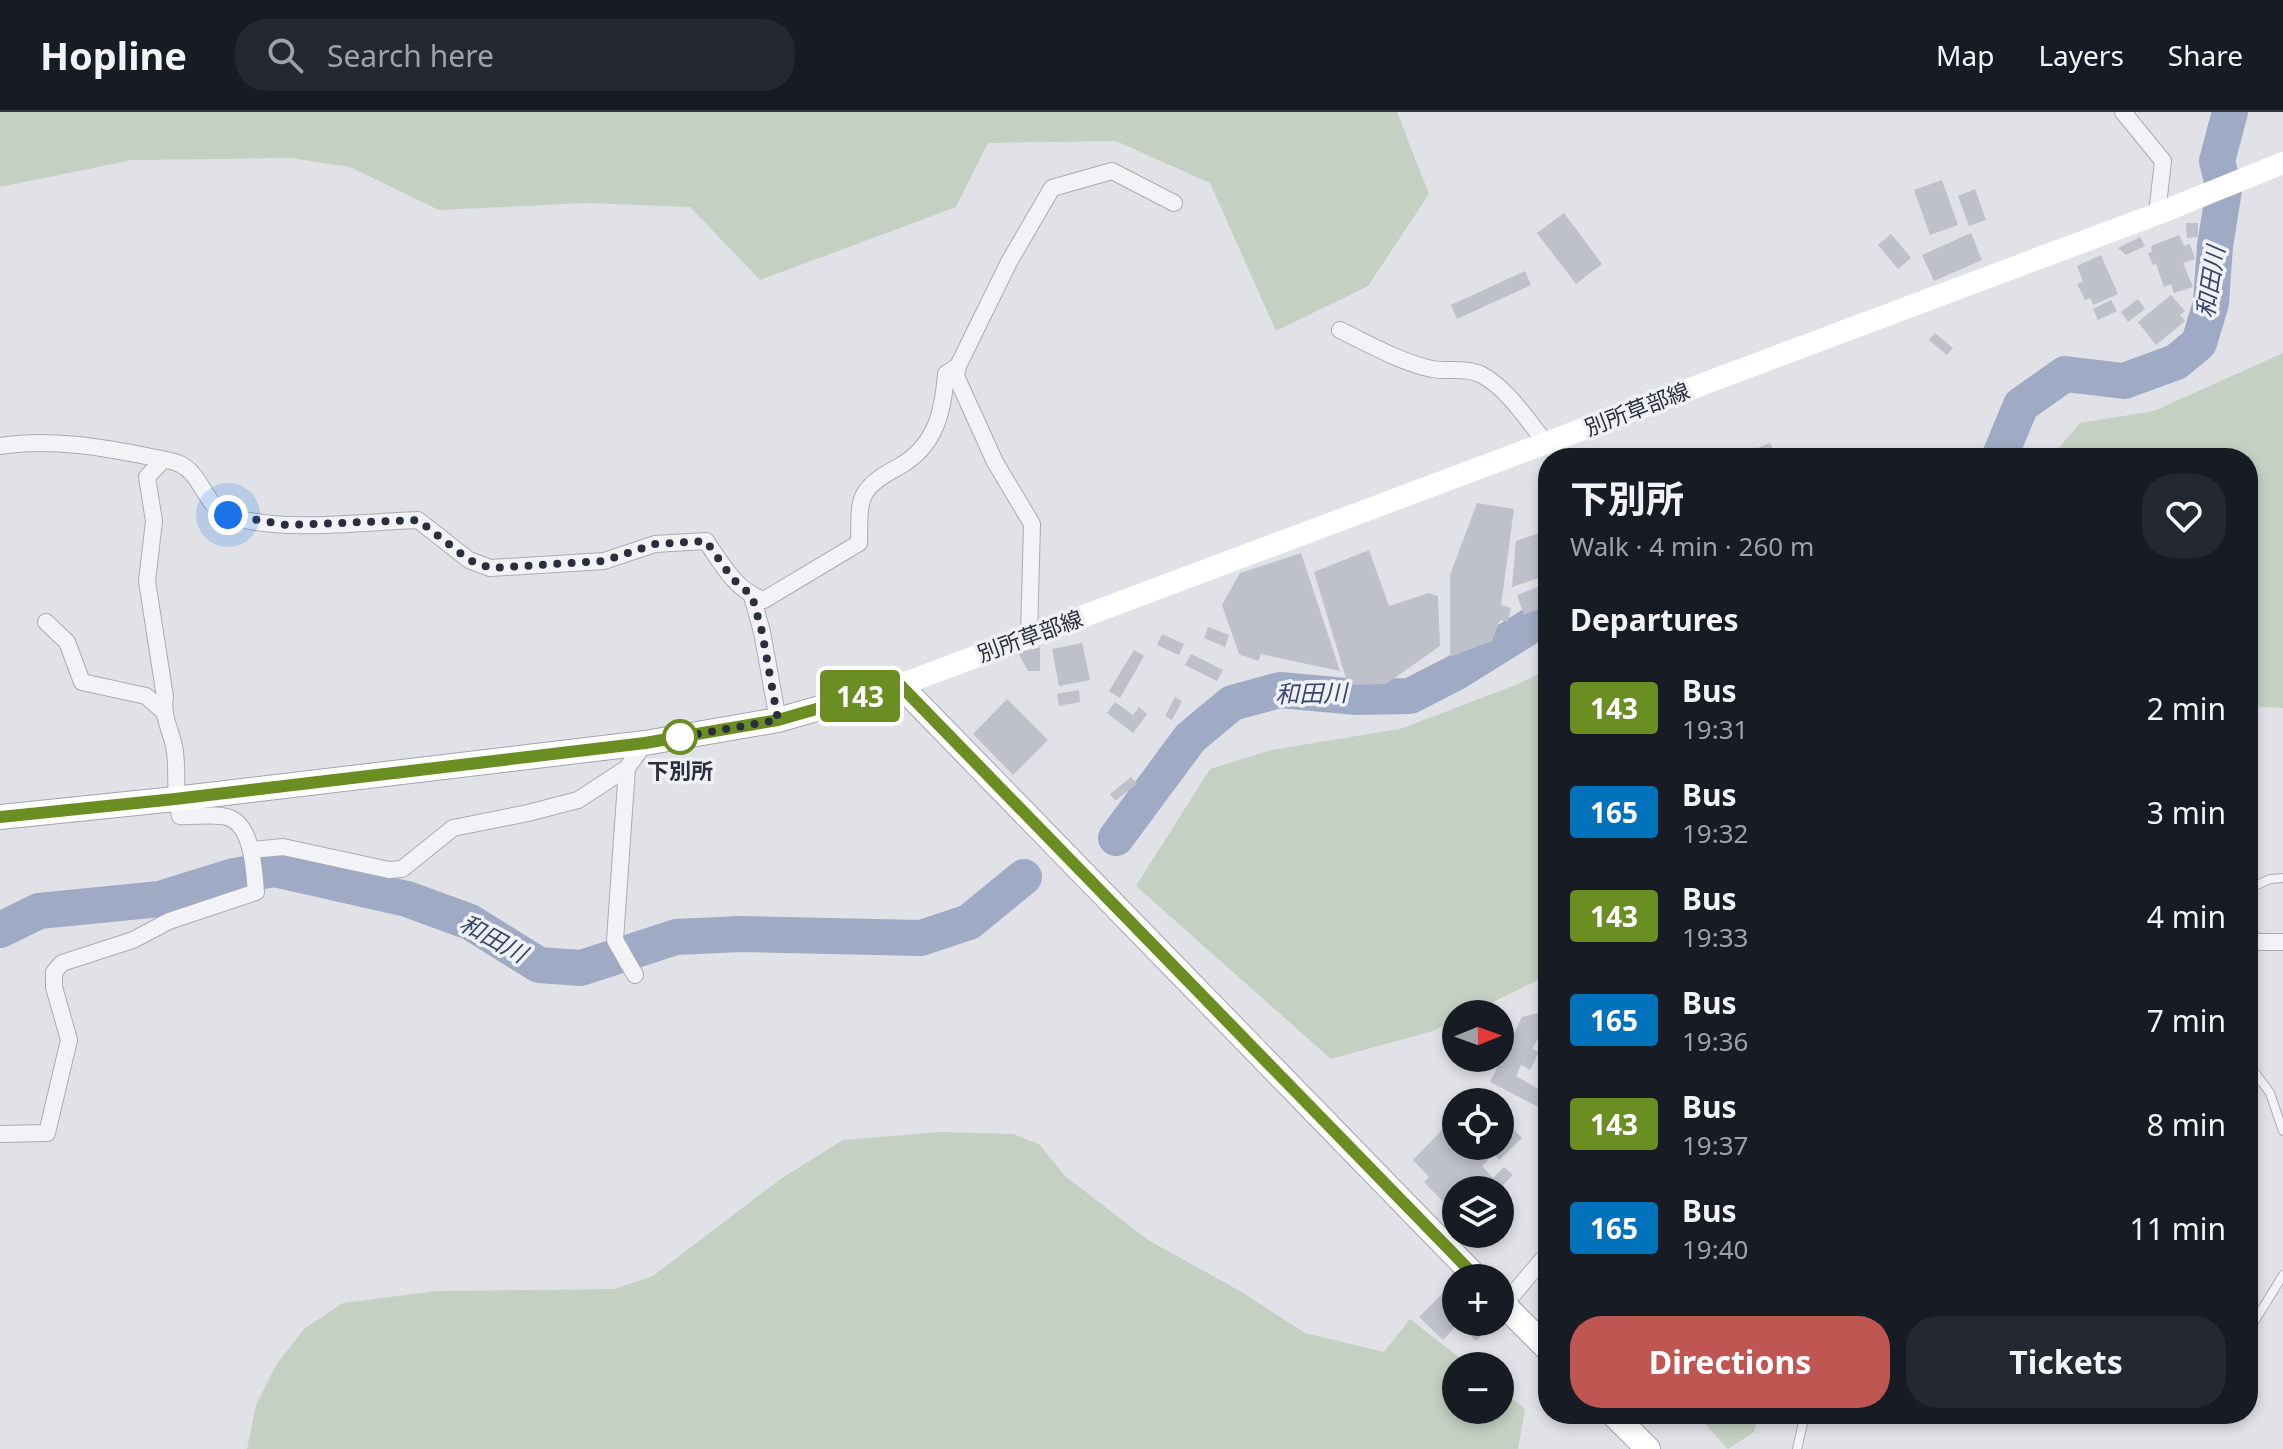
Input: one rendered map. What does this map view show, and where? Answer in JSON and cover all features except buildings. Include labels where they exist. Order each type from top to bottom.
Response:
[{"type":"main road","name":"別所草部線","points":[[900,685],[2157,214],[2283,163]]},
{"type":"main road","points":[[0,817],[645,743],[778,720],[900,685],[1463,1264]]},
{"type":"main road","points":[[1514,1315],[1538,1339]]},
{"type":"main road","points":[[1621,1424],[1641,1447]]},
{"type":"street","points":[[2123,112],[2163,161],[2157,214]]},
{"type":"street","points":[[1029,636],[1032,524],[995,462],[956,376],[958,366],[1009,262],[1052,188],[1112,171],[1174,203]]},
{"type":"street","points":[[1340,330],[1412,363],[1434,369],[1474,371],[1486,377],[1504,393],[1546,443]]},
{"type":"street","points":[[0,446],[103,447],[181,464],[214,508],[228,515],[287,525],[418,520],[469,560],[490,568],[604,561],[655,544],[706,541],[732,578],[752,596],[764,600],[859,543],[864,494],[881,477],[921,449],[943,409],[946,374],[958,366]]},
{"type":"street","points":[[0,1134],[47,1133],[69,1040],[54,987],[54,972],[62,963],[133,940],[169,921],[256,892],[252,850],[239,825],[229,818],[180,816],[175,799],[175,748],[163,711],[165,697],[147,581],[154,521],[147,477],[163,460]]},
{"type":"street","points":[[752,596],[778,720]]},
{"type":"street","points":[[46,622],[67,642],[82,682],[146,696],[163,711]]},
{"type":"street","points":[[252,850],[283,847],[389,870],[402,869],[453,828],[578,800],[627,768],[645,743]]},
{"type":"street","points":[[627,768],[615,940],[635,975]]},
{"type":"street","points":[[2258,942],[2283,942]]},
{"type":"street","points":[[1514,1290],[1538,1264]]},
{"type":"lane","points":[[2258,884],[2283,878]]},
{"type":"lane","points":[[2258,1077],[2270,1093],[2283,1131]]},
{"type":"lane","points":[[2258,1316],[2283,1275]]},
{"type":"lane","points":[[1797,1449],[1803,1424]]},
{"type":"green space","points":[[0,112],[1397,112],[1429,194],[1368,286],[1276,331],[1210,183],[1116,141],[988,143],[956,207],[760,280],[690,207],[587,203],[439,210],[350,167],[291,158],[132,160],[0,187]]},
{"type":"green space","points":[[2283,353],[2283,708],[2258,707],[2258,448],[2059,448],[2080,423],[2154,411]]},
{"type":"green space","points":[[1538,674],[1538,980],[1497,1000],[1442,1000],[1442,1027],[1331,1059],[1136,886],[1210,769],[1271,750],[1400,729]]},
{"type":"green space","points":[[941,1132],[1013,1134],[1039,1144],[1065,1176],[1148,1240],[1240,1291],[1305,1333],[1384,1352],[1410,1319],[1452,1352],[1442,1352],[1442,1424],[1514,1424],[1514,1400],[1525,1409],[1518,1449],[247,1449],[256,1405],[276,1365],[304,1329],[343,1303],[437,1291],[614,1289],[653,1276],[779,1180],[843,1140]]},
{"type":"green space","points":[[1705,1424],[1756,1424],[1754,1432],[1728,1449]]},
{"type":"waterway","name":"和田川","points":[[2003,448],[2021,405],[2065,374],[2124,381],[2176,362],[2199,343],[2211,303],[2215,246],[2224,190],[2217,161],[2230,112]]},
{"type":"waterway","name":"和田川","points":[[1116,838],[1190,738],[1232,703],[1280,690],[1357,697],[1410,696],[1455,673],[1538,621]]},
{"type":"waterway","name":"和田川","points":[[0,930],[39,911],[160,899],[234,876],[274,869],[407,899],[470,922],[539,965],[581,968],[676,937],[740,934],[921,938],[969,922],[1024,877]]},
{"type":"bus line","name":"143","points":[[0,817],[645,743],[778,720],[900,685],[1463,1264]]},
{"type":"place","name":"下別所","points":[[680,737]]},
{"type":"route","points":[[228,515],[287,525],[418,520],[469,560],[490,568],[604,561],[655,544],[706,541],[732,578],[752,596],[778,720],[680,737]]}]
